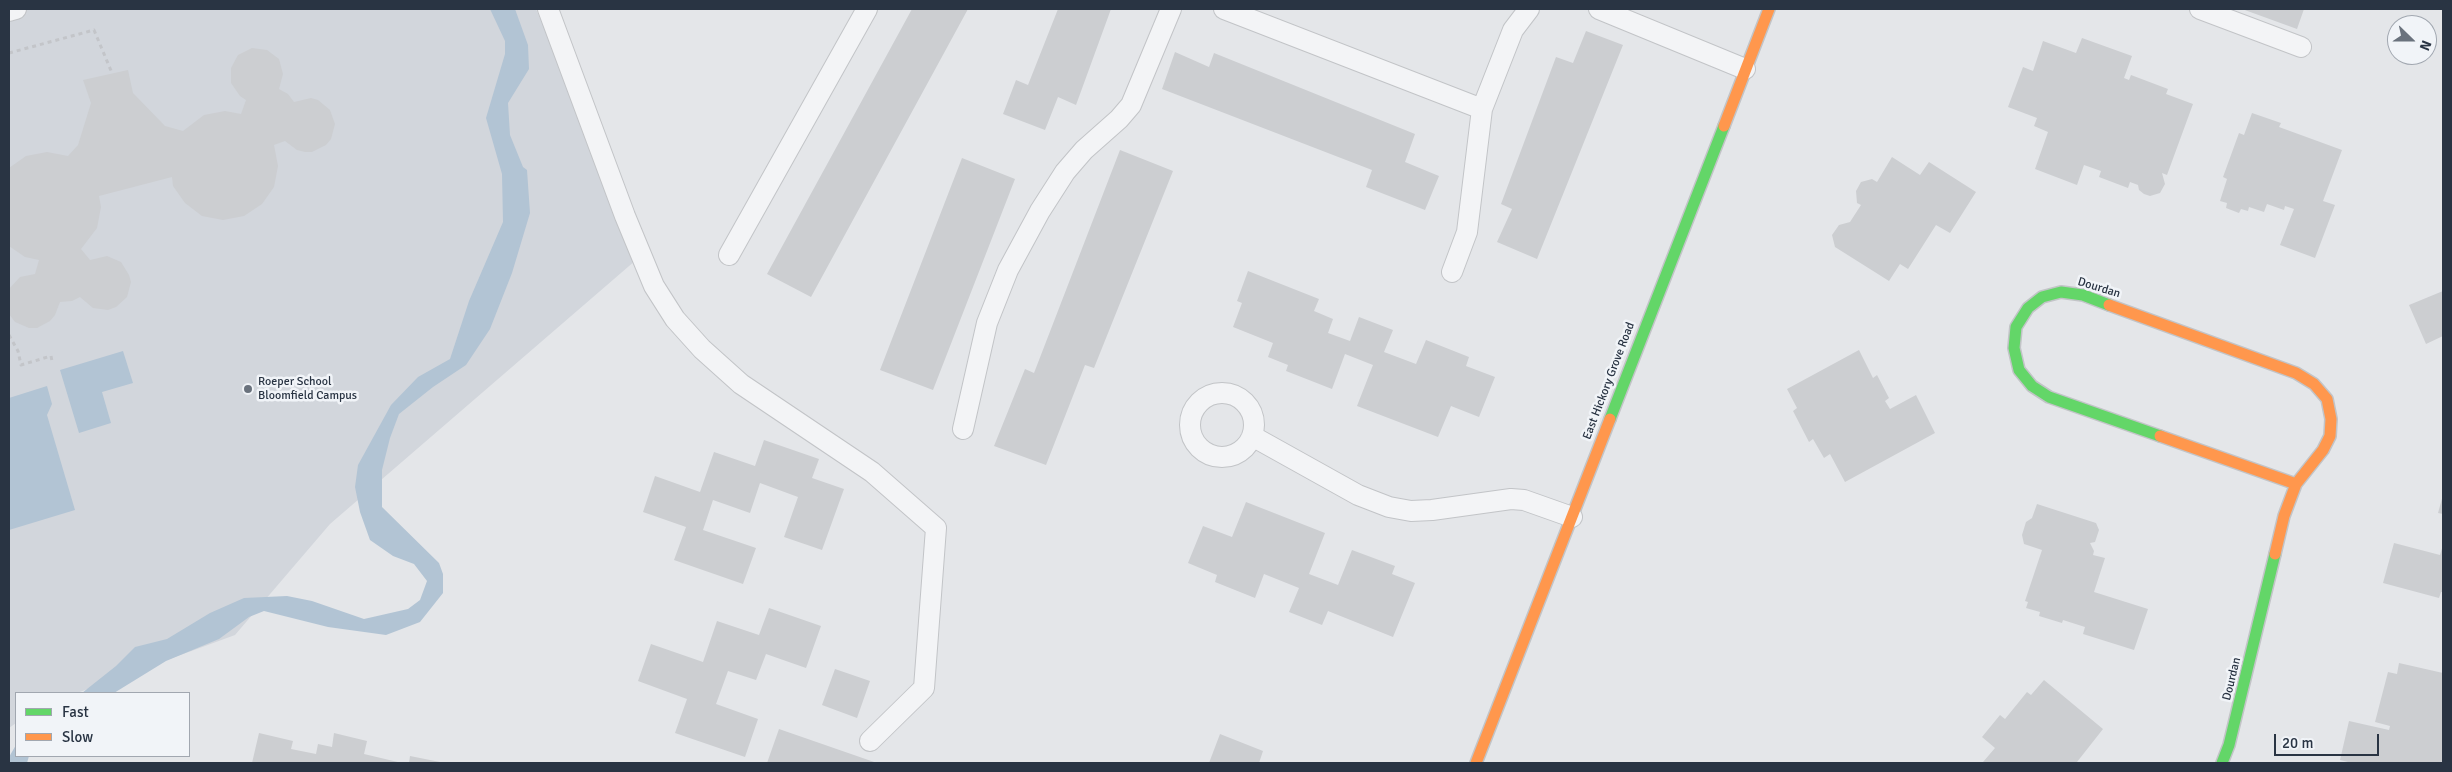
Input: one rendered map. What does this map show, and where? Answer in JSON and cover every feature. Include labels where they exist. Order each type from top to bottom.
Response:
[{"type":"street","name":"East Hickory Grove Road","points":[[1476,763],[1768,9]]},
{"type":"street","name":"Dourdan","points":[[2222,763],[2229,745],[2284,516],[2296,484],[2323,450],[2330,436],[2331,419],[2327,399],[2314,384],[2296,373],[2083,295],[2062,292],[2042,297],[2028,308],[2016,327],[2014,348],[2019,370],[2032,386],[2049,397],[2296,484]]},
{"type":"lane","points":[[9,11],[16,9]]},
{"type":"lane","points":[[548,9],[631,231],[654,286],[675,319],[702,349],[741,384],[872,472],[936,528],[924,688],[870,740]]},
{"type":"lane","points":[[729,256],[867,9]]},
{"type":"lane","points":[[963,429],[987,323],[1008,270],[1040,211],[1065,172],[1084,150],[1119,119],[1131,105],[1171,9]]},
{"type":"lane","points":[[1224,9],[1482,109]]},
{"type":"lane","points":[[1452,272],[1467,232],[1482,109],[1513,30],[1529,9]]},
{"type":"lane","points":[[1599,9],[1745,69]]},
{"type":"lane","points":[[2200,9],[2301,47]]},
{"type":"lane","points":[[1252,436],[1358,495],[1389,507],[1432,510],[1511,499],[1524,500],[1572,517]]},
{"type":"path","points":[[9,53],[94,30],[112,73]]},
{"type":"path","points":[[9,335],[18,351],[22,365],[51,356],[52,361]]},
{"type":"shaded area","name":"Roeper School Bloomfield Campus","points":[[9,9],[536,9],[643,254],[330,524],[235,635],[80,692],[15,692],[15,724],[9,728]]},
{"type":"water","points":[[490,9],[515,9],[528,45],[529,69],[508,103],[510,135],[523,167],[527,170],[530,213],[512,273],[490,329],[466,365],[433,387],[399,414],[390,438],[382,470],[382,507],[439,563],[443,574],[443,593],[420,622],[386,635],[328,627],[264,611],[249,617],[219,639],[166,661],[116,692],[83,692],[116,666],[135,647],[167,639],[210,613],[244,598],[287,596],[312,601],[364,619],[408,609],[420,600],[427,581],[414,564],[393,556],[370,540],[360,512],[355,487],[358,465],[391,405],[418,377],[450,359],[469,301],[503,222],[502,174],[486,118],[505,54],[505,41]]},
{"type":"water","points":[[123,351],[133,383],[102,392],[111,423],[79,433],[60,370]]},
{"type":"water","points":[[47,386],[52,404],[47,415],[75,510],[9,530],[9,398]]},
{"type":"water","points":[[15,747],[15,757],[29,757],[27,763],[9,763],[9,757]]},
{"type":"building","points":[[912,9],[968,9],[811,297],[767,274]]},
{"type":"building","points":[[1058,9],[1111,9],[1076,105],[1058,97],[1045,130],[1003,114],[1016,80],[1028,85]]},
{"type":"building","points":[[2242,9],[2304,9],[2297,29]]},
{"type":"building","points":[[1586,31],[1623,45],[1537,259],[1497,242],[1512,209],[1501,204],[1556,57],[1573,63]]},
{"type":"building","points":[[2082,38],[2132,56],[2124,78],[2129,80],[2131,75],[2168,89],[2166,94],[2193,104],[2167,175],[2162,173],[2165,184],[2160,193],[2150,196],[2144,194],[2139,190],[2138,185],[2130,182],[2128,188],[2099,177],[2101,171],[2084,165],[2077,185],[2035,169],[2048,132],[2034,126],[2037,118],[2008,107],[2023,67],[2033,71],[2043,41],[2076,53]]},
{"type":"building","points":[[252,48],[267,50],[279,59],[283,74],[279,89],[288,94],[294,102],[311,98],[318,100],[330,110],[335,124],[331,139],[326,145],[312,152],[305,152],[297,150],[285,141],[274,145],[278,166],[274,187],[262,204],[244,216],[223,220],[202,216],[185,203],[173,186],[172,177],[99,196],[101,207],[97,228],[81,249],[90,260],[107,256],[121,262],[131,282],[127,297],[116,307],[108,310],[93,308],[80,297],[72,301],[60,302],[55,315],[50,321],[37,328],[29,328],[15,322],[9,314],[9,289],[20,277],[35,274],[39,260],[25,257],[9,246],[9,168],[26,156],[47,152],[68,156],[78,145],[91,103],[83,80],[128,70],[133,93],[165,126],[183,131],[204,115],[225,111],[241,114],[246,100],[240,96],[231,83],[231,68],[238,55]]},
{"type":"building","points":[[1175,52],[1209,67],[1214,53],[1415,134],[1405,162],[1439,176],[1425,210],[1366,187],[1372,170],[1162,89]]},
{"type":"building","points":[[2252,113],[2281,123],[2279,127],[2342,150],[2323,201],[2335,205],[2315,258],[2280,245],[2294,209],[2285,206],[2284,210],[2267,204],[2264,212],[2249,207],[2248,211],[2241,209],[2239,213],[2226,208],[2227,203],[2220,201],[2227,179],[2223,177],[2239,133],[2244,135]]},
{"type":"building","points":[[1120,150],[1173,171],[1094,368],[1085,365],[1046,465],[994,446],[1025,369],[1034,373]]},
{"type":"building","points":[[1892,157],[1920,175],[1929,162],[1976,192],[1950,233],[1936,225],[1908,269],[1900,264],[1889,281],[1835,247],[1832,235],[1839,225],[1850,222],[1861,205],[1857,203],[1856,191],[1861,182],[1872,179],[1877,182]]},
{"type":"building","points":[[962,158],[1015,179],[933,390],[880,370]]},
{"type":"building","points":[[1248,271],[1319,299],[1314,311],[1333,319],[1328,333],[1350,341],[1359,317],[1393,330],[1384,352],[1416,364],[1426,340],[1469,357],[1466,366],[1495,377],[1479,417],[1451,406],[1438,437],[1357,406],[1373,365],[1345,354],[1332,389],[1286,371],[1288,365],[1268,357],[1273,343],[1233,327],[1242,303],[1237,301]]},
{"type":"building","points":[[2443,291],[2443,336],[2426,344],[2409,305]]},
{"type":"building","points":[[1859,350],[1873,378],[1877,375],[1889,398],[1885,401],[1890,409],[1916,395],[1935,433],[1845,482],[1830,454],[1824,458],[1813,439],[1809,442],[1793,411],[1797,408],[1787,389]]},
{"type":"building","points":[[764,440],[819,459],[812,478],[844,489],[822,550],[784,537],[798,497],[760,483],[750,513],[713,500],[703,530],[756,548],[743,584],[674,560],[686,527],[643,512],[655,476],[700,492],[714,452],[755,466]]},
{"type":"building","points":[[2443,495],[2443,514],[2438,513]]},
{"type":"building","points":[[1246,502],[1325,533],[1309,574],[1338,585],[1352,550],[1395,566],[1392,574],[1415,583],[1393,637],[1328,611],[1322,625],[1289,612],[1299,588],[1264,574],[1255,598],[1215,582],[1217,575],[1188,563],[1203,526],[1232,537]]},
{"type":"building","points":[[2037,504],[2096,523],[2099,530],[2095,542],[2090,543],[2094,551],[2093,555],[2105,558],[2094,592],[2148,609],[2134,650],[2083,634],[2085,627],[2063,620],[2062,623],[2039,616],[2040,612],[2026,608],[2028,602],[2025,601],[2042,550],[2024,544],[2022,535],[2026,522],[2032,518]]},
{"type":"building","points":[[2394,543],[2440,555],[2443,545],[2443,592],[2441,592],[2439,598],[2383,583]]},
{"type":"building","points":[[769,608],[821,626],[806,668],[766,654],[756,680],[728,671],[716,704],[758,719],[745,757],[675,733],[687,699],[638,681],[651,644],[703,662],[717,621],[759,635]]},
{"type":"building","points":[[2399,663],[2443,673],[2443,763],[2352,763],[2340,760],[2349,721],[2389,730],[2390,726],[2375,722],[2388,672],[2397,674]]},
{"type":"building","points":[[835,669],[870,681],[857,718],[822,705]]},
{"type":"building","points":[[2044,680],[2103,729],[2078,763],[1983,762],[1995,748],[1982,737],[2000,715],[2005,719],[2027,692],[2031,695]]},
{"type":"building","points":[[779,729],[877,763],[767,763]]},
{"type":"building","points":[[259,733],[293,741],[291,749],[316,754],[318,744],[332,747],[334,733],[367,741],[364,754],[402,763],[252,763]]},
{"type":"building","points":[[1220,734],[1263,751],[1259,763],[1209,763]]},
{"type":"building","points":[[410,756],[440,762],[440,763],[409,763]]},
{"type":"traffic: fast","points":[[1610,419],[1724,126]]},
{"type":"traffic: fast","points":[[2109,305],[2083,295],[2061,292],[2042,297],[2028,308],[2016,327],[2014,348],[2019,370],[2032,386],[2049,397],[2160,436]]},
{"type":"traffic: fast","points":[[2222,763],[2229,745],[2275,554]]},
{"type":"traffic: slow","points":[[1724,126],[1769,9]]},
{"type":"traffic: slow","points":[[2109,305],[2296,373],[2314,384],[2327,399],[2331,419],[2330,436],[2323,450],[2296,484],[2284,516],[2275,554]]},
{"type":"traffic: slow","points":[[1476,763],[1610,419]]},
{"type":"traffic: slow","points":[[2160,436],[2296,484]]},
{"type":"place","name":"Roeper School Bloomfield Campus","points":[[248,389]]}]
